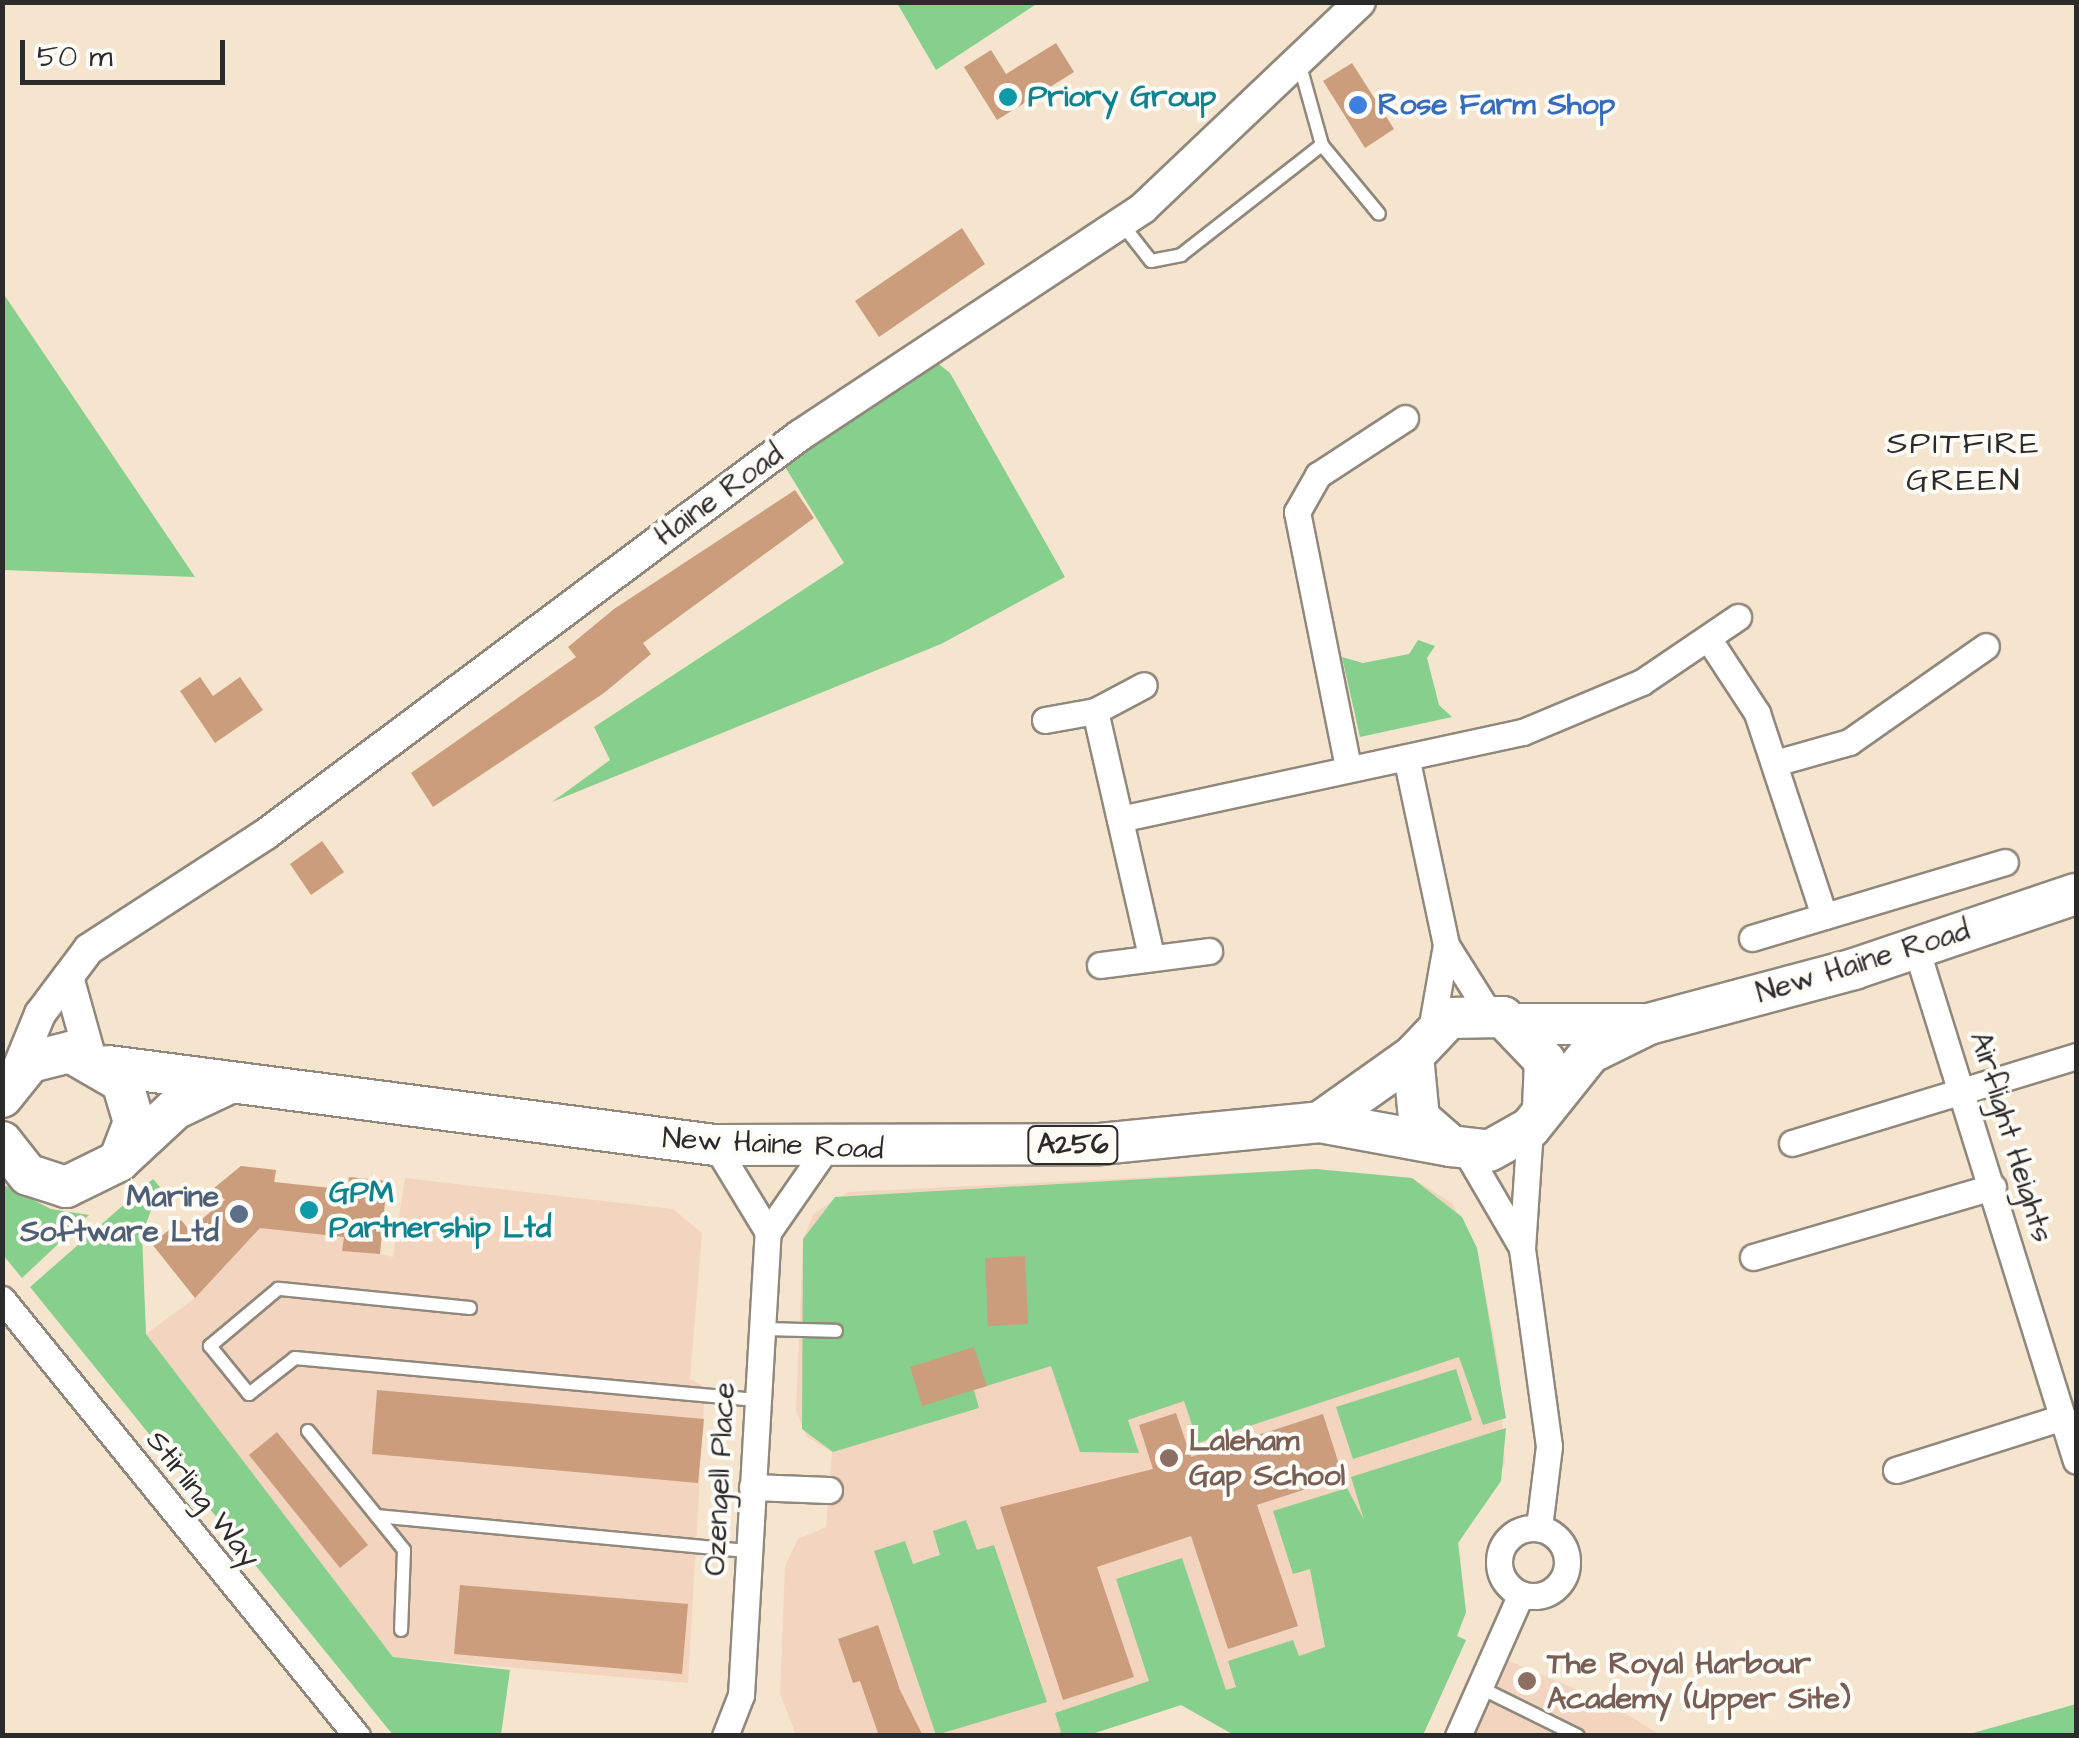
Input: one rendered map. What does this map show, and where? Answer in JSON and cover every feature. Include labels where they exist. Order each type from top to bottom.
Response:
[{"type":"main road","name":"New Haine Road","points":[[6,1090],[49,1054],[228,1084],[715,1144],[825,1150],[1100,1144],[1320,1122],[1458,1148],[1511,1143],[1590,1053],[1648,1024],[1916,948],[2076,894]]},
{"type":"main road","name":"New Haine Road","points":[[1320,1122],[1422,1043],[1502,1018],[1648,1024]]},
{"type":"main road","points":[[1502,1018],[1544,1061],[1536,1118]]},
{"type":"main road","points":[[1422,1043],[1410,1098],[1458,1148]]},
{"type":"main road","points":[[99,1061],[131,1101],[119,1161]]},
{"type":"main road","points":[[2,1142],[15,1170],[66,1187],[119,1161],[175,1109],[228,1084]]},
{"type":"street","name":"Haine Road","points":[[6,1090],[40,1014],[90,950],[266,834],[800,436],[1189,174],[1360,2]]},
{"type":"street","points":[[1348,767],[1295,526],[1318,475],[1405,418]]},
{"type":"street","points":[[1120,819],[1348,767],[1407,761],[1566,718],[1738,617]]},
{"type":"street","points":[[1708,638],[1776,763],[1824,916]]},
{"type":"street","points":[[1776,763],[1849,742],[1986,646]]},
{"type":"street","points":[[1045,720],[1095,711],[1144,686]]},
{"type":"street","points":[[1095,711],[1151,954]]},
{"type":"street","points":[[1407,761],[1446,944],[1502,1018]]},
{"type":"street","points":[[1752,938],[2005,862]]},
{"type":"street","points":[[1422,1043],[1446,944]]},
{"type":"street","name":"Airflight Heights","points":[[1916,948],[1964,1090],[2076,1461]]},
{"type":"street","points":[[1100,965],[1151,954],[1209,951]]},
{"type":"street","points":[[68,977],[99,1061]]},
{"type":"street","points":[[1792,1143],[2076,1056]]},
{"type":"street","points":[[1536,1118],[1522,1249],[1546,1383],[1538,1528]]},
{"type":"street","points":[[715,1144],[768,1232],[825,1150]]},
{"type":"street","points":[[1458,1148],[1522,1249]]},
{"type":"street","points":[[1752,1257],[1993,1187]]},
{"type":"street","name":"Ozengell Place","points":[[726,1731],[740,1695],[768,1232]]},
{"type":"street","name":"Stirling Way","points":[[2,1299],[12,1328],[357,1736]]},
{"type":"street","points":[[1896,1470],[2063,1417]]},
{"type":"street","points":[[752,1486],[837,1491]]},
{"type":"street","points":[[1538,1528],[1564,1548],[1566,1571],[1544,1595],[1521,1594],[1504,1580],[1499,1559],[1508,1538],[1538,1528]]},
{"type":"street","points":[[1458,1736],[1521,1594]]},
{"type":"lane","points":[[1300,66],[1322,145],[1378,214]]},
{"type":"lane","points":[[1121,222],[1152,261],[1180,255],[1322,145]]},
{"type":"lane","points":[[470,1308],[278,1289],[210,1346],[249,1394],[295,1358],[756,1400]]},
{"type":"lane","points":[[761,1328],[836,1331]]},
{"type":"lane","points":[[308,1431],[404,1550],[401,1630]]},
{"type":"lane","points":[[377,1516],[748,1551]]},
{"type":"lane","points":[[1480,1687],[1578,1736]]},
{"type":"shaded area","points":[[241,1166],[276,1170],[275,1182],[348,1189],[349,1177],[387,1181],[380,1254],[393,1257],[405,1178],[673,1209],[702,1233],[690,1379],[705,1387],[688,1683],[393,1657],[146,1334],[195,1298],[152,1244],[181,1220],[189,1229],[224,1200],[214,1188]]},
{"type":"shaded area","name":"Laleham Gap School","points":[[1316,1169],[1412,1178],[1452,1203],[1477,1248],[1499,1365],[1505,1464],[1459,1543],[1466,1612],[1457,1636],[1466,1640],[1423,1735],[1234,1735],[1181,1705],[1089,1735],[796,1735],[780,1694],[785,1566],[798,1539],[826,1527],[832,1452],[807,1437],[796,1411],[803,1239],[814,1213],[848,1192]]},
{"type":"shaded area","name":"The Royal Harbour Academy (Upper Site)","points":[[1507,1660],[1607,1702],[1660,1735],[1472,1736]]},
{"type":"green space","points":[[897,3],[1038,3],[936,70]]},
{"type":"green space","points":[[3,293],[195,577],[3,570]]},
{"type":"green space","points":[[934,360],[950,373],[1065,577],[941,644],[552,802],[610,760],[594,727],[844,563],[784,465]]},
{"type":"green space","points":[[1418,640],[1435,646],[1427,658],[1439,705],[1452,717],[1360,737],[1342,657],[1363,663],[1409,654]]},
{"type":"green space","points":[[1316,1169],[1412,1178],[1462,1217],[1477,1248],[1506,1418],[1483,1425],[1459,1357],[1198,1443],[1184,1401],[1128,1420],[1139,1453],[1080,1452],[1051,1366],[974,1390],[979,1408],[833,1452],[802,1429],[803,1239],[835,1197]]},
{"type":"green space","points":[[153,1179],[160,1187],[142,1234],[146,1334],[393,1657],[510,1670],[501,1735],[393,1735],[30,1287]]},
{"type":"green space","points":[[2,1184],[51,1209],[89,1215],[22,1278],[3,1255]]},
{"type":"green space","points":[[1456,1369],[1472,1420],[1353,1459],[1336,1407]]},
{"type":"green space","points":[[1506,1428],[1501,1481],[1458,1543],[1466,1612],[1457,1636],[1466,1640],[1423,1735],[1234,1735],[1181,1705],[1089,1735],[1052,1735],[1061,1732],[1055,1713],[1149,1681],[1116,1579],[1182,1558],[1226,1690],[1236,1687],[1228,1661],[1293,1640],[1299,1656],[1325,1647],[1310,1569],[1293,1574],[1273,1511],[1347,1488],[1364,1520],[1351,1477]]},
{"type":"green space","points":[[966,1520],[977,1550],[994,1545],[1047,1702],[936,1735],[874,1551],[905,1541],[913,1564],[940,1555],[933,1531]]},
{"type":"green space","points":[[2076,1704],[2076,1735],[1966,1735]]},
{"type":"building","name":"Priory Group","points":[[1056,43],[1074,72],[997,120],[964,67],[991,50],[1006,74]]},
{"type":"building","name":"Rose Farm Shop","points":[[1352,63],[1394,129],[1365,148],[1323,81]]},
{"type":"building","points":[[962,228],[985,264],[879,337],[855,301]]},
{"type":"building","points":[[795,490],[814,518],[643,643],[651,654],[604,693],[433,807],[411,773],[576,657],[568,647],[614,609]]},
{"type":"building","points":[[200,677],[213,696],[240,677],[263,710],[215,743],[180,691]]},
{"type":"building","points":[[322,841],[344,872],[311,895],[290,864]]},
{"type":"building","points":[[241,1166],[276,1170],[274,1182],[348,1190],[349,1177],[387,1181],[380,1254],[342,1251],[344,1237],[260,1228],[195,1298],[152,1244],[181,1220],[189,1230],[225,1200],[214,1188]]},
{"type":"building","points":[[1025,1256],[1028,1324],[988,1326],[985,1258]]},
{"type":"building","points":[[974,1347],[987,1386],[922,1406],[910,1367]]},
{"type":"building","points":[[377,1390],[704,1419],[698,1483],[372,1454]]},
{"type":"building","points":[[1176,1413],[1191,1457],[1323,1414],[1343,1477],[1257,1505],[1298,1626],[1228,1649],[1191,1536],[1097,1567],[1134,1677],[1063,1700],[1000,1507],[1153,1469],[1139,1425]]},
{"type":"building","points":[[277,1432],[368,1545],[340,1568],[249,1455]]},
{"type":"building","points":[[460,1585],[688,1604],[682,1674],[454,1654]]},
{"type":"building","points":[[878,1625],[900,1690],[923,1736],[879,1736],[860,1681],[853,1683],[838,1639]]},
{"type":"place","name":"Priory Group","points":[[1008,97]]},
{"type":"place","name":"Rose Farm Shop","points":[[1358,105]]},
{"type":"place","name":"GPM Partnership Ltd","points":[[309,1210]]},
{"type":"place","name":"Marine Software Ltd","points":[[239,1214]]},
{"type":"place","name":"Laleham Gap School","points":[[1169,1458]]},
{"type":"place","name":"The Royal Harbour Academy (Upper Site)","points":[[1527,1681]]},
{"type":"district","name":"SPITFIRE GREEN","points":[[1964,464]]}]
